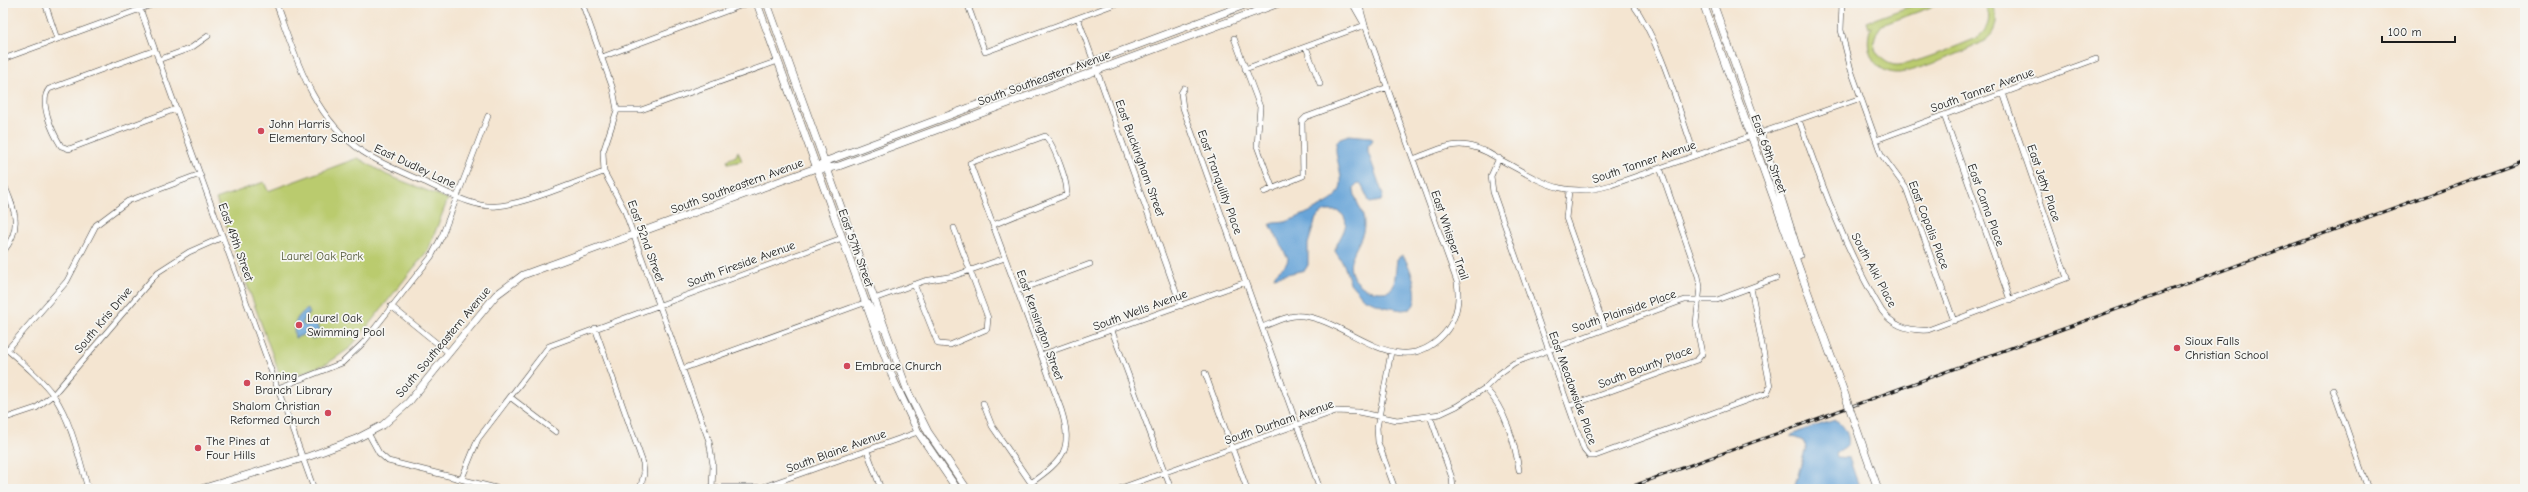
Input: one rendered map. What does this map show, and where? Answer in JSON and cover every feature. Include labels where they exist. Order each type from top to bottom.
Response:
[{"type":"main road","name":"East 57th Street","points":[[757,3],[864,303],[894,381],[918,432],[957,489]]},
{"type":"main road","name":"East 57th Street","points":[[767,3],[896,359],[921,418],[967,489]]},
{"type":"main road","name":"South Southeastern Avenue","points":[[201,489],[303,458],[368,433],[400,411],[496,295],[513,281],[816,168],[824,162],[1250,3]]},
{"type":"main road","name":"South Southeastern Avenue","points":[[816,168],[827,170],[1279,3]]},
{"type":"main road","name":"East 69th Street","points":[[1703,3],[1816,312],[1878,489]]},
{"type":"main road","name":"East 69th Street","points":[[1714,3],[1760,133],[1816,312]]},
{"type":"main road","points":[[864,303],[871,308],[896,359]]},
{"type":"street","points":[[44,3],[57,39]]},
{"type":"street","name":"East 49th Street","points":[[138,3],[314,489]]},
{"type":"street","points":[[3,59],[157,3]]},
{"type":"street","name":"East Dudley Lane","points":[[276,3],[309,90],[332,125],[350,142],[377,160],[457,196],[487,206],[508,205],[604,172]]},
{"type":"street","name":"East 52nd Street","points":[[582,3],[613,89],[617,110],[603,152],[604,172],[619,198],[634,235],[710,448],[713,465],[713,488]]},
{"type":"street","points":[[602,57],[748,3]]},
{"type":"street","points":[[967,3],[985,52],[1118,3]]},
{"type":"street","name":"East Whisper Trail","points":[[1352,3],[1365,25]]},
{"type":"street","name":"East Whisper Trail","points":[[1262,327],[1292,316],[1308,317],[1391,352],[1411,352],[1433,343],[1450,325],[1458,306],[1457,282],[1365,25],[1359,3]]},
{"type":"street","points":[[1632,3],[1639,12],[1658,52],[1695,155]]},
{"type":"street","name":"East Copalis Place","points":[[1842,3],[1844,43],[1861,98],[1884,160],[1906,188],[1954,322]]},
{"type":"street","name":"East Buckingham Street","points":[[1078,18],[1181,306]]},
{"type":"street","points":[[1246,69],[1365,25]]},
{"type":"street","points":[[158,60],[191,48],[208,36]]},
{"type":"street","points":[[1234,38],[1260,107],[1257,146],[1273,189]]},
{"type":"street","points":[[1306,47],[1320,84]]},
{"type":"street","points":[[155,50],[49,88],[45,93],[44,103],[50,121],[61,146],[69,149],[176,109]]},
{"type":"street","name":"South Tanner Avenue","points":[[1876,140],[2096,59]]},
{"type":"street","points":[[617,110],[641,110],[778,61]]},
{"type":"street","points":[[1264,192],[1303,176],[1302,122],[1306,117],[1388,87]]},
{"type":"street","name":"East Tranquility Place","points":[[1184,88],[1181,93],[1183,108],[1320,489]]},
{"type":"street","name":"East Jetty Place","points":[[2003,94],[2067,278]]},
{"type":"street","name":"South Tanner Avenue","points":[[1413,159],[1460,145],[1483,150],[1553,187],[1569,191],[1600,188],[1861,98]]},
{"type":"street","name":"East Cama Place","points":[[1944,115],[2010,300]]},
{"type":"street","points":[[278,388],[342,364],[363,343],[431,257],[442,236],[488,116]]},
{"type":"street","name":"South Alki Place","points":[[1799,120],[1820,180],[1875,300],[1887,317],[1899,326],[1914,330],[1928,330],[1954,322],[2067,278]]},
{"type":"street","name":"East Kensington Street","points":[[993,224],[1063,198],[1067,192],[1065,180],[1051,142],[1045,136],[970,163],[1064,420],[1066,445],[1054,467],[1031,483]]},
{"type":"street","name":"East Meadowside Place","points":[[1499,158],[1491,176],[1493,192],[1584,450],[1589,456],[1596,456],[1767,393],[1770,386],[1751,288]]},
{"type":"street","name":"South Bounty Place","points":[[1569,406],[1701,357],[1702,349],[1696,323],[1698,276],[1660,168]]},
{"type":"street","points":[[88,489],[67,425],[53,395],[31,370],[5,348],[67,281],[96,225],[128,201],[200,174]]},
{"type":"street","points":[[3,182],[16,222],[14,234],[3,252]]},
{"type":"street","points":[[1569,191],[1566,218],[1606,328]]},
{"type":"street","points":[[914,284],[935,342],[946,346],[982,333],[988,327],[988,318],[954,228]]},
{"type":"street","name":"South Kris Drive","points":[[3,419],[36,408],[53,395],[158,272],[189,252],[223,237]]},
{"type":"street","name":"South Fireside Avenue","points":[[462,478],[478,439],[549,346],[842,238]]},
{"type":"street","points":[[874,299],[914,284],[971,271],[1005,258]]},
{"type":"street","points":[[1017,291],[1090,264]]},
{"type":"street","name":"South Plainside Place","points":[[1549,350],[1567,342],[1676,303],[1698,300],[1717,300],[1776,278]]},
{"type":"street","name":"South Wells Avenue","points":[[1041,356],[1246,282]]},
{"type":"street","points":[[682,369],[864,303]]},
{"type":"street","points":[[391,306],[449,353]]},
{"type":"street","points":[[595,328],[643,464],[644,474],[640,489]]},
{"type":"street","points":[[1112,330],[1171,489]]},
{"type":"street","name":"South Durham Avenue","points":[[1121,488],[1336,411],[1358,412],[1378,417],[1402,420],[1430,416],[1457,406],[1485,388],[1499,374],[1514,363],[1549,350]]},
{"type":"street","points":[[1391,352],[1378,417],[1378,442],[1395,489]]},
{"type":"street","points":[[1205,374],[1247,489]]},
{"type":"street","points":[[1485,388],[1496,399],[1517,455],[1519,470]]},
{"type":"street","points":[[2333,390],[2368,489]]},
{"type":"street","points":[[510,396],[556,432]]},
{"type":"street","points":[[983,403],[992,426],[1036,489]]},
{"type":"street","points":[[1430,416],[1452,478],[1453,489]]},
{"type":"street","name":"South Blaine Avenue","points":[[713,488],[753,489],[781,482],[918,432]]},
{"type":"street","points":[[368,433],[379,453],[388,461],[462,478],[500,489]]},
{"type":"street","points":[[867,450],[881,489]]},
{"type":"street","points":[[781,482],[784,489]]},
{"type":"green space","points":[[1919,3],[1942,3],[1882,25],[1876,34],[1874,44],[1876,51],[1887,62],[1895,65],[1902,65],[1977,38],[1987,26],[1989,17],[1983,3],[1992,3],[1994,7],[1996,21],[1994,29],[1989,37],[1974,47],[1961,53],[1907,72],[1890,72],[1883,69],[1872,58],[1869,51],[1868,43],[1871,27],[1868,28],[1866,22]]},
{"type":"green space","points":[[738,151],[742,161],[728,164],[727,160],[736,156]]},
{"type":"green space","name":"Laurel Oak Park","points":[[358,158],[387,175],[448,199],[428,250],[350,348],[328,363],[282,381],[216,199],[264,182],[268,191]]},
{"type":"water","points":[[1349,135],[1371,137],[1373,140],[1368,146],[1368,152],[1383,195],[1381,201],[1370,203],[1361,184],[1358,183],[1354,187],[1355,197],[1363,215],[1364,225],[1363,233],[1351,263],[1351,271],[1355,279],[1366,289],[1376,292],[1389,291],[1394,285],[1397,259],[1402,255],[1414,282],[1414,305],[1410,309],[1402,310],[1385,307],[1363,298],[1350,283],[1344,265],[1335,251],[1345,225],[1343,216],[1338,211],[1325,211],[1316,218],[1308,244],[1308,265],[1305,270],[1274,277],[1275,274],[1286,264],[1288,259],[1270,224],[1285,222],[1296,218],[1333,199],[1339,192],[1341,184],[1336,151],[1337,144],[1340,138]]},
{"type":"water","name":"Laurel Oak Swimming Pool","points":[[308,309],[310,314],[305,316],[302,324],[306,326],[315,320],[321,336],[311,339],[308,333],[295,338],[294,329],[296,321],[300,314]]},
{"type":"water","points":[[1835,420],[1844,427],[1848,435],[1847,446],[1836,454],[1837,457],[1849,458],[1860,489],[1794,489],[1806,447],[1803,441],[1791,436],[1800,431]]},
{"type":"railway","points":[[1625,489],[2525,160]]},
{"type":"place","name":"John Harris Elementary School","points":[[261,131]]},
{"type":"place","name":"Laurel Oak Swimming Pool","points":[[299,325]]},
{"type":"place","name":"Sioux Falls Christian School","points":[[2177,348]]},
{"type":"place","name":"Embrace Church","points":[[847,366]]},
{"type":"place","name":"Ronning Branch Library","points":[[247,383]]},
{"type":"place","name":"Shalom Christian Reformed Church","points":[[328,413]]},
{"type":"place","name":"The Pines at Four Hills","points":[[198,448]]}]
